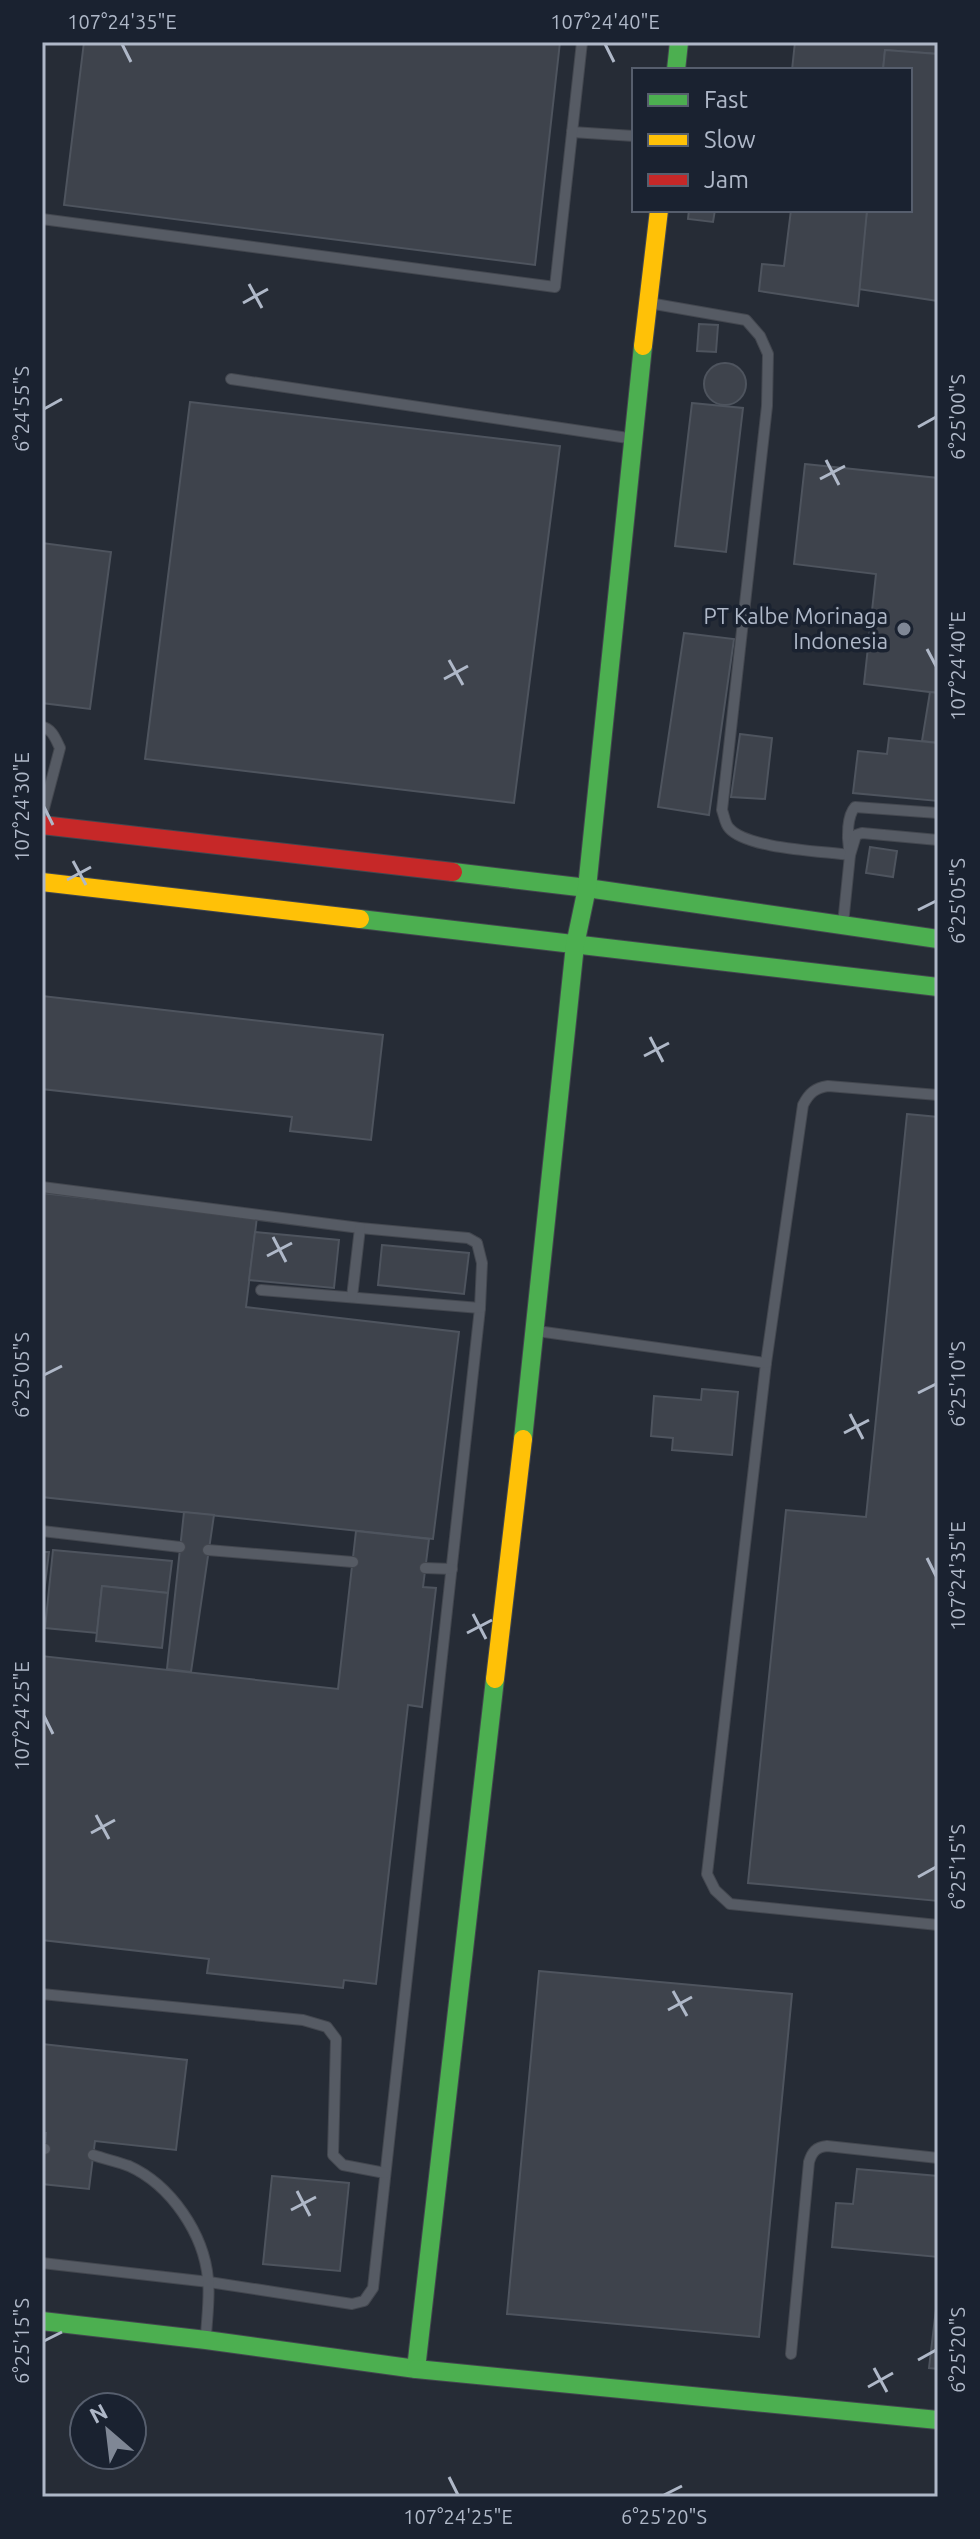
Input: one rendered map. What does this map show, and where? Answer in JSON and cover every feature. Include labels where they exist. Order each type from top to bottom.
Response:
[{"type":"street","points":[[676,68],[679,42]]},
{"type":"street","points":[[416,2369],[535,1331],[575,945],[587,888],[659,212]]},
{"type":"street","points":[[42,825],[587,888],[938,939]]},
{"type":"street","points":[[42,882],[938,987]]},
{"type":"street","points":[[42,2321],[416,2369],[938,2420]]},
{"type":"lane","points":[[42,219],[555,287],[582,42]]},
{"type":"lane","points":[[572,132],[632,136]]},
{"type":"lane","points":[[647,303],[746,320],[760,336],[768,354],[767,406],[722,810],[728,827],[746,839],[766,844],[850,855]]},
{"type":"lane","points":[[231,379],[633,438]]},
{"type":"lane","points":[[42,727],[53,735],[60,748],[42,816]]},
{"type":"lane","points":[[850,855],[848,840],[855,807],[938,813]]},
{"type":"lane","points":[[843,926],[850,855],[856,835],[938,840]]},
{"type":"lane","points":[[938,1095],[828,1086],[817,1088],[807,1096],[800,1120],[766,1363],[707,1874],[715,1890],[730,1904],[938,1925]]},
{"type":"lane","points":[[42,1187],[360,1228],[468,1238],[477,1243],[482,1263],[480,1308],[373,2288],[364,2301],[352,2304],[209,2282],[42,2263]]},
{"type":"lane","points":[[352,1297],[360,1228]]},
{"type":"lane","points":[[261,1290],[480,1308]]},
{"type":"lane","points":[[535,1331],[766,1363]]},
{"type":"lane","points":[[42,1531],[180,1547]]},
{"type":"lane","points":[[208,1550],[353,1562]]},
{"type":"lane","points":[[425,1568],[452,1569]]},
{"type":"lane","points":[[42,1994],[303,2020],[327,2027],[336,2039],[333,2155],[343,2165],[385,2173]]},
{"type":"lane","points":[[791,2354],[812,2153],[819,2147],[827,2146],[938,2158]]},
{"type":"lane","points":[[93,2155],[129,2166],[155,2182],[191,2226],[204,2253],[209,2282],[206,2340]]},
{"type":"building","points":[[84,42],[560,42],[535,265],[64,205]]},
{"type":"building","points":[[795,42],[938,42],[938,54],[885,50],[883,68],[792,68]]},
{"type":"building","points":[[885,50],[938,54],[938,301],[858,289],[867,212],[912,212],[912,68],[883,68]]},
{"type":"building","points":[[689,212],[715,212],[713,222],[688,219]]},
{"type":"building","points":[[791,212],[867,212],[858,306],[759,291],[762,264],[784,266]]},
{"type":"building","points":[[699,324],[718,325],[716,352],[697,351]]},
{"type":"building","points":[[725,363],[740,369],[746,384],[740,399],[725,405],[710,399],[704,384],[710,369]]},
{"type":"building","points":[[190,402],[560,446],[514,803],[145,759]]},
{"type":"building","points":[[692,403],[743,408],[726,552],[675,546]]},
{"type":"building","name":"PT Kalbe Morinaga Indonesia","points":[[805,464],[938,478],[938,693],[864,684],[876,574],[794,564]]},
{"type":"building","points":[[42,543],[111,552],[90,709],[42,703]]},
{"type":"building","points":[[684,633],[734,639],[709,815],[658,807]]},
{"type":"building","points":[[930,692],[938,693],[938,743],[922,741]]},
{"type":"building","points":[[740,734],[772,738],[765,799],[731,797]]},
{"type":"building","points":[[889,738],[938,743],[938,801],[853,793],[858,751],[887,754]]},
{"type":"building","points":[[870,847],[897,851],[893,877],[866,873]]},
{"type":"building","points":[[42,996],[383,1035],[371,1140],[290,1131],[292,1117],[42,1089]]},
{"type":"building","points":[[907,1114],[938,1117],[938,1901],[748,1883],[786,1510],[866,1517]]},
{"type":"building","points":[[42,1193],[257,1217],[246,1307],[459,1332],[433,1539],[42,1497]]},
{"type":"building","points":[[255,1232],[339,1240],[334,1288],[249,1280]]},
{"type":"building","points":[[382,1245],[469,1253],[464,1294],[378,1285]]},
{"type":"building","points":[[702,1389],[738,1392],[732,1455],[672,1450],[673,1438],[651,1436],[654,1396],[701,1400]]},
{"type":"building","points":[[184,1512],[214,1515],[191,1672],[167,1669]]},
{"type":"building","points":[[356,1531],[429,1539],[423,1587],[436,1588],[422,1707],[408,1705],[376,1984],[344,1980],[343,1988],[207,1973],[209,1959],[42,1940],[42,1656],[338,1689]]},
{"type":"building","points":[[53,1550],[172,1561],[168,1593],[102,1586],[97,1633],[45,1628]]},
{"type":"building","points":[[42,1552],[49,1552],[42,1609]]},
{"type":"building","points":[[102,1586],[168,1593],[162,1648],[96,1641]]},
{"type":"building","points":[[539,1971],[792,1994],[759,2337],[507,2314]]},
{"type":"building","points":[[42,2044],[187,2060],[176,2150],[95,2141],[89,2189],[42,2184],[46,2133],[42,2133]]},
{"type":"building","points":[[857,2169],[938,2176],[938,2257],[832,2247],[836,2203],[853,2204]]},
{"type":"building","points":[[272,2176],[349,2183],[340,2271],[263,2264]]},
{"type":"building","points":[[938,2292],[938,2369],[929,2368]]},
{"type":"traffic: fast","points":[[676,68],[679,42]]},
{"type":"traffic: fast","points":[[523,1439],[575,945],[587,888],[643,346]]},
{"type":"traffic: fast","points":[[453,872],[587,888],[938,939]]},
{"type":"traffic: fast","points":[[360,919],[938,987]]},
{"type":"traffic: fast","points":[[42,2321],[416,2369],[495,1679]]},
{"type":"traffic: fast","points":[[416,2369],[938,2420]]},
{"type":"traffic: slow","points":[[643,346],[659,212]]},
{"type":"traffic: slow","points":[[42,882],[360,919]]},
{"type":"traffic: slow","points":[[495,1679],[523,1439]]},
{"type":"traffic: jam","points":[[42,825],[453,872]]},
{"type":"place","name":"PT Kalbe Morinaga Indonesia","points":[[904,629]]}]
